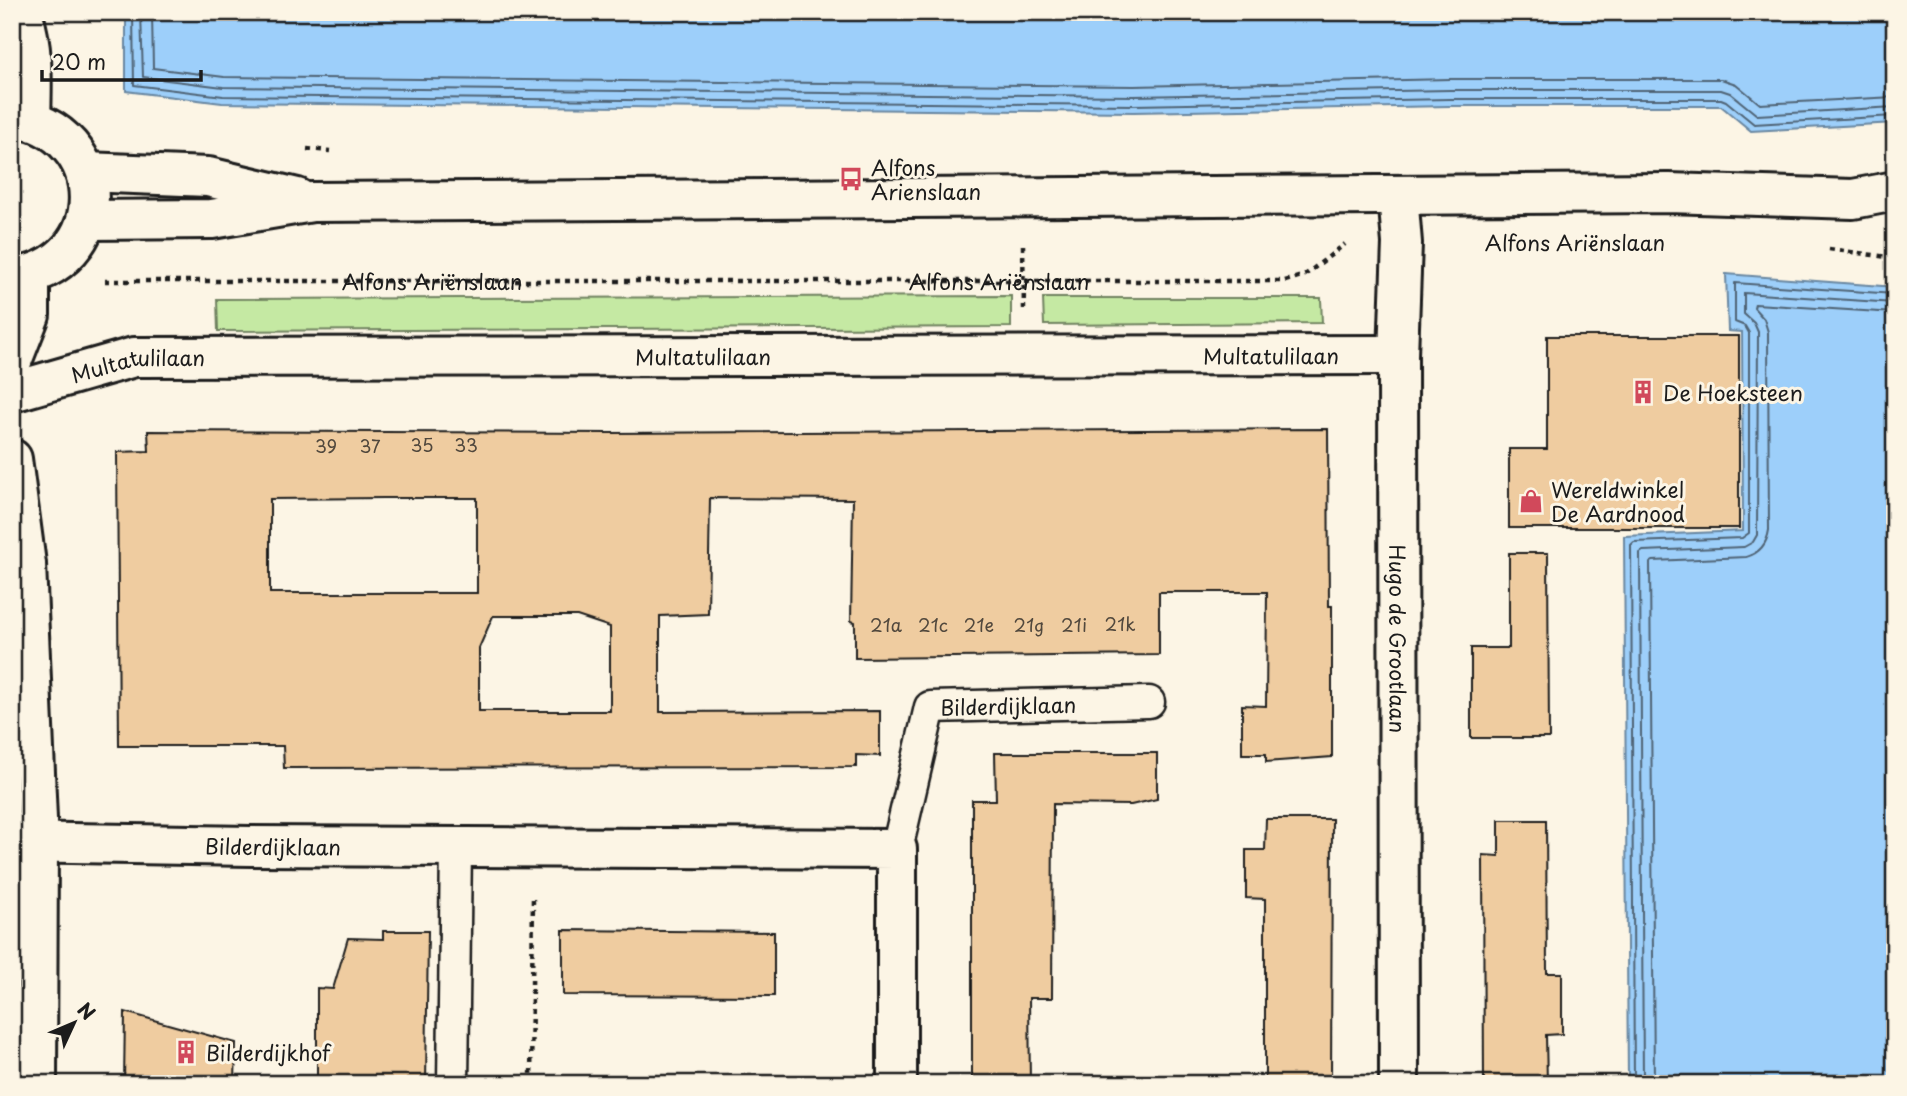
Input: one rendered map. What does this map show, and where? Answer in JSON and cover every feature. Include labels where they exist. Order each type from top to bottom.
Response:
[{"type":"street","points":[[12,361],[30,315],[21,277],[49,268],[66,255],[78,239],[87,219],[90,196],[85,172],[77,154],[64,139],[48,128],[22,118],[33,69],[31,37],[22,12]]},
{"type":"street","points":[[85,172],[208,177],[312,202]]},
{"type":"street","points":[[87,219],[212,219],[312,202],[1669,193],[1853,199],[1895,191]]},
{"type":"street","name":"Hugo de Grootlaan","points":[[1398,195],[1402,243],[1398,355],[1399,1084]]},
{"type":"street","points":[[1853,199],[1895,211]]},
{"type":"street","name":"Multatulilaan","points":[[12,392],[134,356],[1398,355]]},
{"type":"street","points":[[12,459],[26,564],[25,842],[37,1084]]},
{"type":"street","name":"Bilderdijklaan","points":[[25,842],[250,846],[897,849],[897,1084]]},
{"type":"lane","name":"Bilderdijklaan","points":[[897,849],[930,707],[1149,702]]},
{"type":"lane","points":[[453,1084],[456,847]]},
{"type":"path","points":[[1023,236],[1022,281],[1027,355]]},
{"type":"path","name":"Alfons Ariënslaan","points":[[104,281],[1285,281],[1305,275],[1348,242],[1402,243]]},
{"type":"path","points":[[1816,247],[1895,258]]},
{"type":"path","points":[[533,848],[531,1082],[792,1084]]},
{"type":"green space","points":[[1011,296],[1011,327],[218,331],[217,299]]},
{"type":"green space","points":[[1043,298],[1321,298],[1322,323],[1044,325]]},
{"type":"water","points":[[126,12],[1895,12],[1895,123],[1751,131],[1721,106],[1450,106],[1134,112],[222,103],[126,91]]},
{"type":"water","points":[[1726,274],[1895,287],[1895,1084],[1628,1084],[1624,536],[1743,531],[1742,332],[1728,331]]},
{"type":"building","name":"De Hoeksteen","points":[[1547,336],[1739,336],[1739,528],[1509,528],[1509,449],[1547,449]]},
{"type":"building","points":[[1328,429],[1332,757],[1266,762],[1266,754],[1242,754],[1242,705],[1266,706],[1267,592],[1159,592],[1159,655],[855,658],[855,622],[851,621],[853,499],[710,498],[708,614],[660,616],[660,712],[880,711],[880,756],[856,755],[856,767],[284,768],[283,746],[119,746],[117,452],[149,451],[148,431],[610,433]],"holes":[[[477,498],[477,593],[270,593],[270,499]],[[493,616],[577,616],[610,627],[610,711],[479,711],[479,648]]]},
{"type":"building","points":[[1509,553],[1548,553],[1549,738],[1471,738],[1471,648],[1509,648]]},
{"type":"building","points":[[995,753],[1157,753],[1157,799],[1131,805],[1053,804],[1052,998],[1029,998],[1030,1084],[972,1084],[972,800],[996,800]]},
{"type":"building","points":[[1266,819],[1332,819],[1331,1084],[1265,1084],[1265,899],[1246,898],[1246,850],[1265,850]]},
{"type":"building","points":[[1499,820],[1546,820],[1547,973],[1562,973],[1562,1034],[1546,1035],[1547,1084],[1484,1084],[1483,855],[1499,856]]},
{"type":"building","points":[[563,930],[774,932],[774,996],[563,995]]},
{"type":"building","points":[[383,931],[428,931],[426,1084],[317,1084],[317,988],[333,989],[348,938],[383,939]]},
{"type":"building","name":"Bilderdijkhof","points":[[125,1012],[236,1043],[235,1084],[124,1084]]},
{"type":"place","name":"Alfons Arienslaan","points":[[851,179]]},
{"type":"place","name":"De Hoeksteen","points":[[1643,392]]},
{"type":"place","name":"Wereldwinkel De Aardnood","points":[[1531,501]]},
{"type":"place","name":"Bilderdijkhof","points":[[186,1052]]}]
